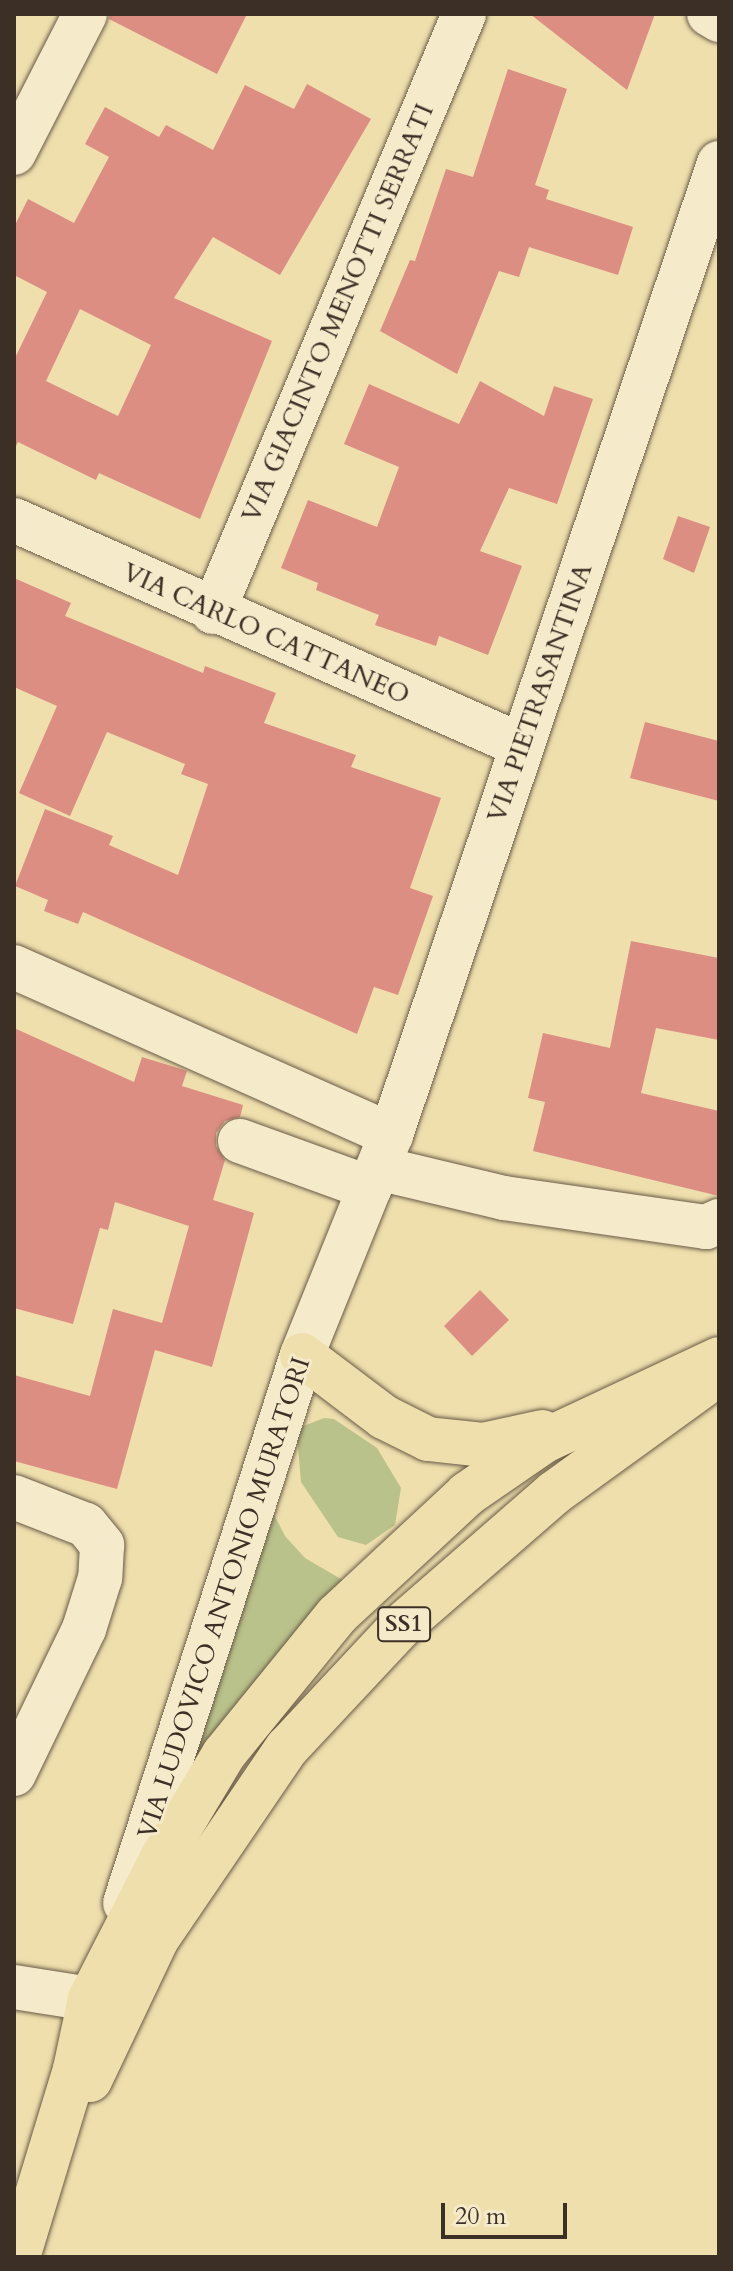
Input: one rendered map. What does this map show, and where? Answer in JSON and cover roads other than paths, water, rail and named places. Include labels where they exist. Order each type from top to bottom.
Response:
[{"type":"main road","points":[[302,1355],[384,1417],[448,1444],[511,1442],[594,1415]]},
{"type":"main road","name":"SS1","points":[[18,2257],[96,1988],[191,1805],[224,1754],[337,1615],[467,1494],[544,1441],[719,1359]]},
{"type":"main road","name":"SS1","points":[[33,2202],[157,1939],[287,1748],[401,1626],[554,1493],[719,1374]]},
{"type":"street","points":[[14,153],[85,14]]},
{"type":"street","name":"VIA GIACINTO MENOTTI SERRATI","points":[[213,612],[464,14]]},
{"type":"street","points":[[709,14],[719,20]]},
{"type":"street","name":"VIA PIETRASANTINA","points":[[374,1178],[520,745],[633,430],[719,163]]},
{"type":"street","name":"VIA CARLO CATTANEO","points":[[14,520],[213,612],[520,745]]},
{"type":"street","points":[[14,967],[374,1178]]},
{"type":"street","points":[[240,1141],[374,1178],[706,1227],[719,1221]]},
{"type":"street","name":"VIA LUDOVICO ANTONIO MURATORI","points":[[96,1988],[302,1355],[374,1178]]},
{"type":"street","points":[[14,1497],[86,1525],[102,1545],[100,1578],[84,1629],[14,1774]]},
{"type":"street","points":[[14,1987],[96,1988]]}]
